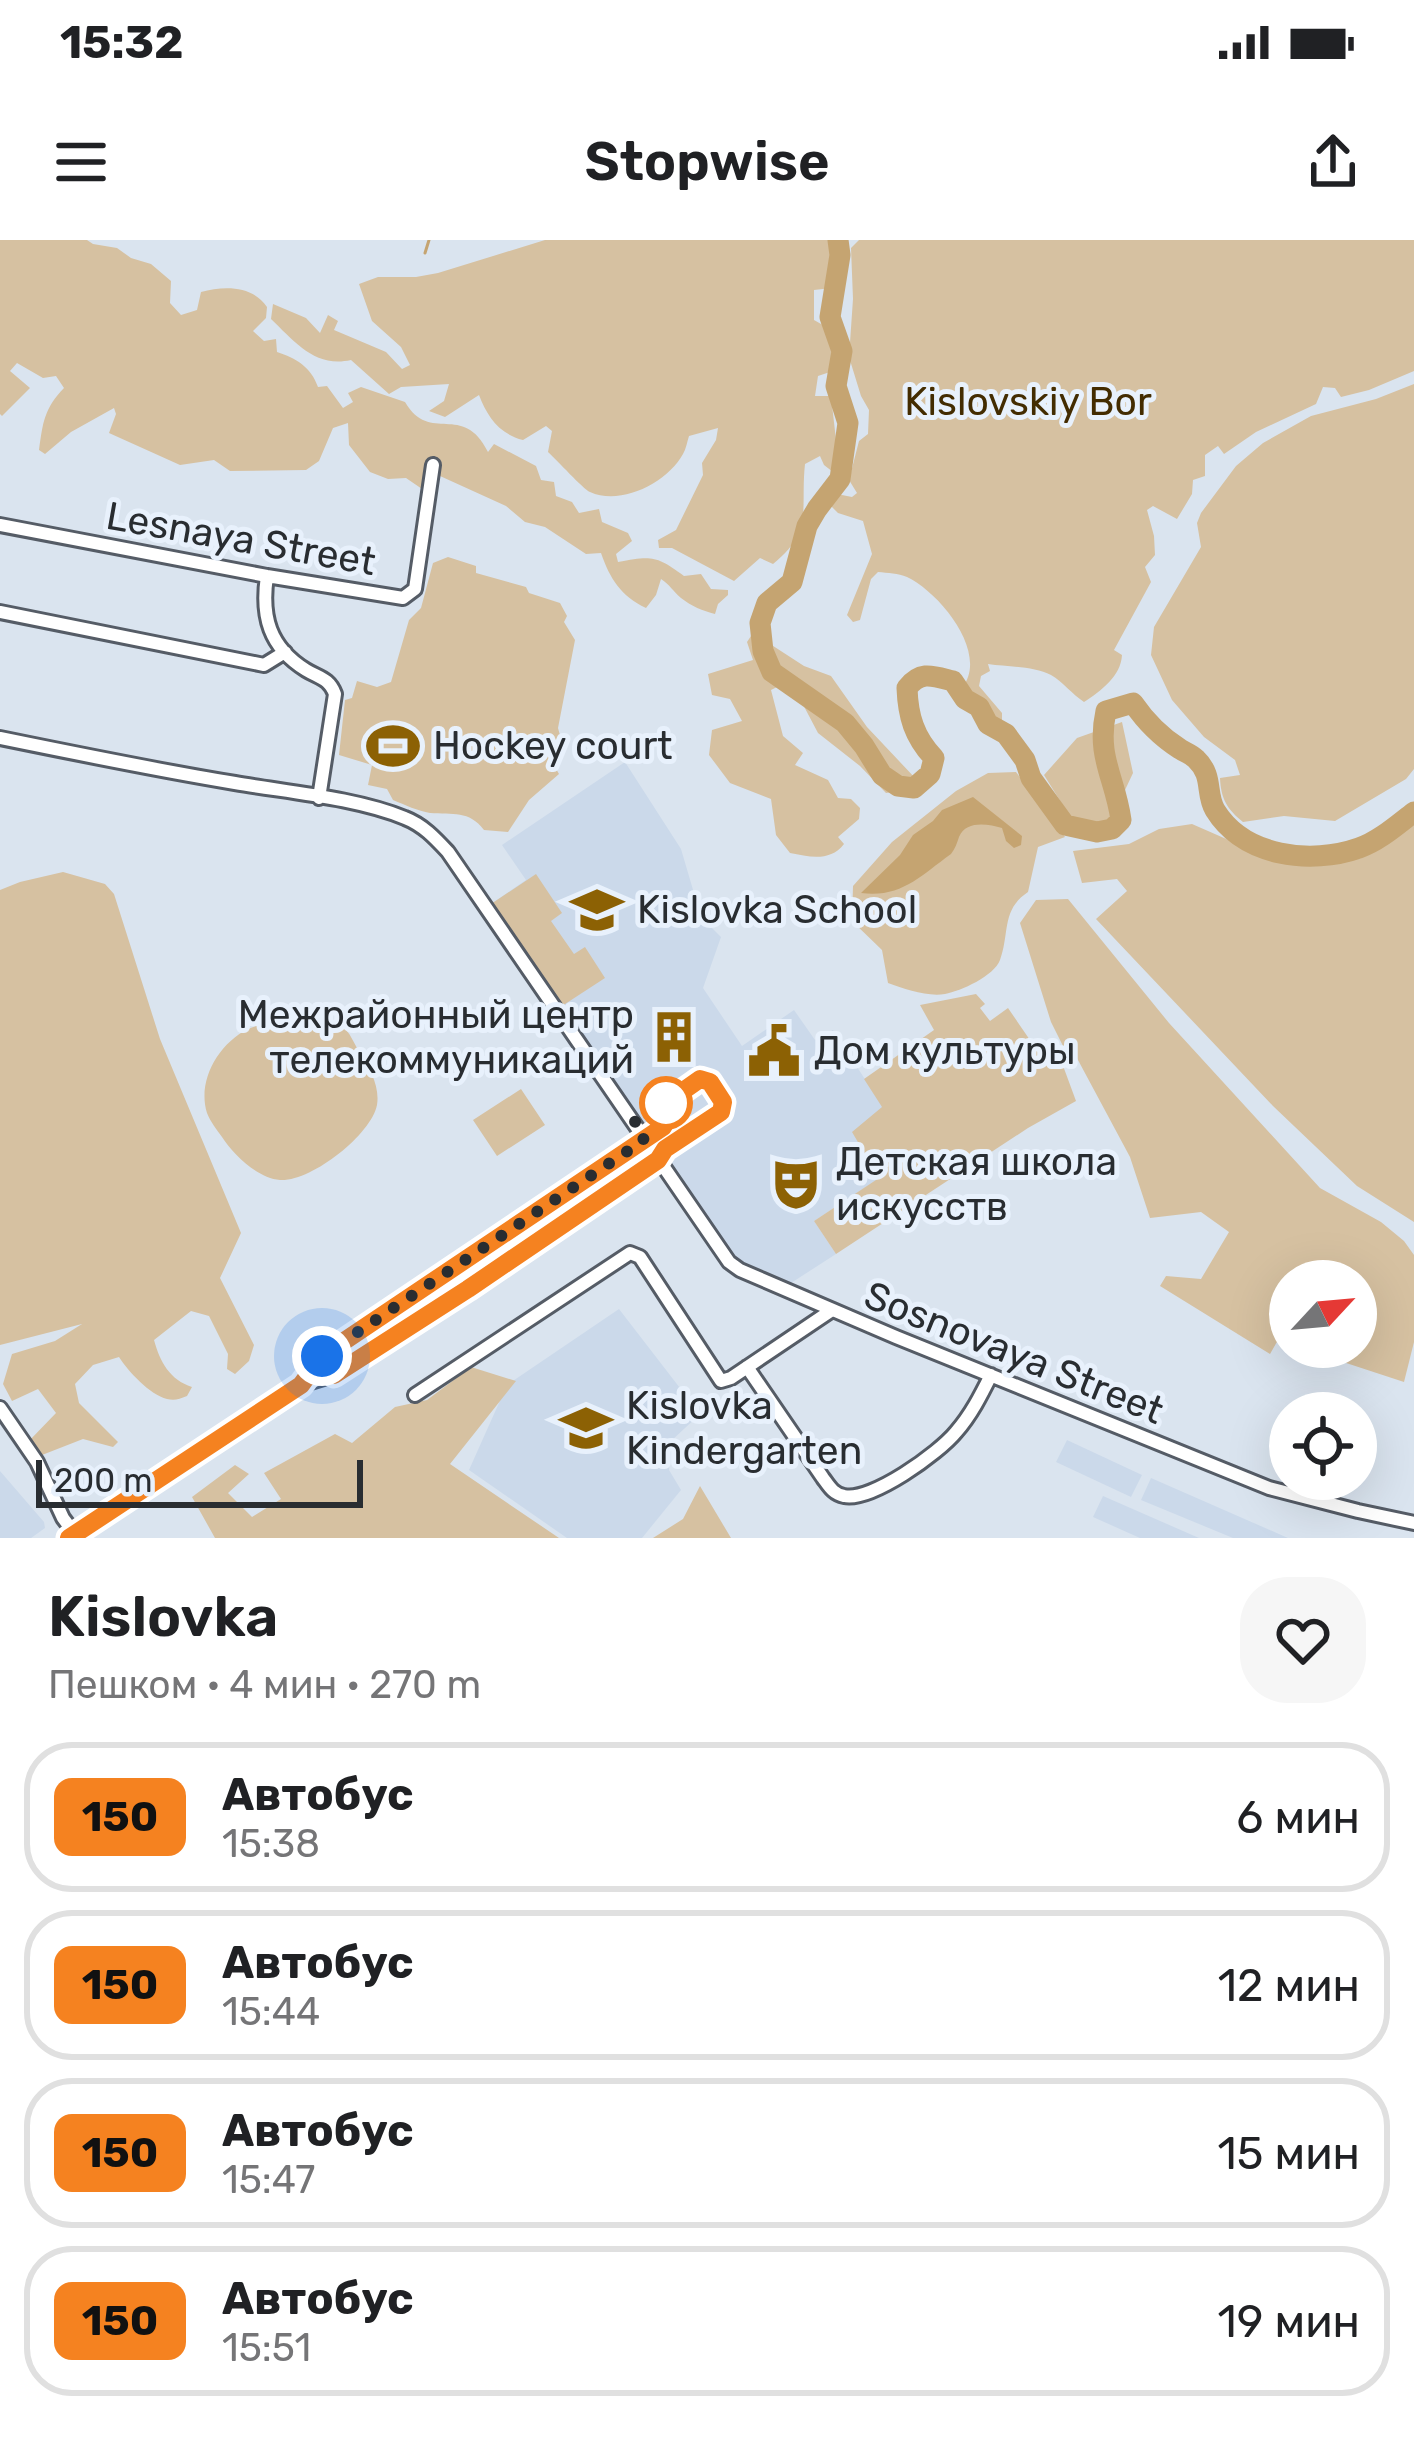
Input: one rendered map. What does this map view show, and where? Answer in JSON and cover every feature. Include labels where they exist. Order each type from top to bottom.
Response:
[{"type":"street","name":"Lesnaya Street","points":[[0,525],[398,598],[416,589],[433,465]]},
{"type":"street","points":[[267,576],[264,610],[270,629],[285,652],[328,681],[334,694],[319,798]]},
{"type":"street","points":[[0,612],[264,665],[285,652]]},
{"type":"street","name":"Sosnovaya Street","points":[[0,738],[385,811],[411,820],[432,835],[460,869],[729,1262],[740,1270],[1269,1487],[1408,1521]]},
{"type":"street","points":[[301,1385],[322,1356],[644,1140]]},
{"type":"street","points":[[0,1408],[37,1462],[72,1536],[301,1385],[334,1375],[658,1160]]},
{"type":"street","points":[[415,1395],[631,1253],[640,1257],[721,1381],[832,1310]]},
{"type":"street","points":[[454,1267],[468,1289]]},
{"type":"street","points":[[747,1367],[823,1478],[836,1494],[847,1498],[891,1481],[932,1455],[955,1433],[991,1375]]},
{"type":"shaded area","points":[[625,762],[681,849],[701,917],[721,937],[703,988],[742,1046],[794,1010],[815,1040],[833,1030],[883,1107],[880,1178],[814,1221],[836,1254],[791,1283],[731,1258],[665,1162],[651,1133],[639,1124],[491,904],[526,880],[502,845]]},
{"type":"shaded area","points":[[973,797],[1022,836],[1021,845],[1014,848],[1006,841],[1002,828],[972,826],[962,832],[951,854],[909,884],[887,892],[861,893],[942,810]]},
{"type":"shaded area","name":"Kislovka Kindergarten","points":[[619,1309],[700,1414],[670,1442],[669,1470],[681,1490],[642,1538],[567,1538],[469,1470],[507,1385]]},
{"type":"shaded area","points":[[1067,1440],[1142,1475],[1131,1497],[1056,1462]]},
{"type":"shaded area","points":[[0,1471],[44,1522],[45,1528],[31,1538],[0,1538]]},
{"type":"shaded area","points":[[1151,1478],[1288,1538],[1233,1538],[1141,1500]]},
{"type":"shaded area","points":[[1103,1496],[1199,1538],[1140,1538],[1093,1517]]},
{"type":"green space","points":[[0,240],[87,240],[117,248],[151,264],[171,281],[170,303],[181,315],[197,310],[201,292],[246,291],[267,307],[266,318],[253,331],[264,341],[276,339],[277,352],[302,364],[318,387],[327,386],[343,408],[353,402],[348,393],[361,387],[405,402],[425,421],[468,429],[488,452],[494,444],[536,466],[541,480],[554,482],[556,496],[572,502],[579,513],[599,509],[602,522],[628,533],[632,541],[616,554],[618,562],[660,561],[684,576],[701,574],[711,589],[728,590],[728,595],[715,614],[685,601],[661,579],[646,608],[618,586],[601,553],[586,554],[545,527],[525,522],[506,506],[440,476],[425,491],[406,478],[388,479],[370,472],[349,445],[348,423],[333,428],[319,461],[306,470],[230,471],[214,460],[180,465],[109,433],[114,408],[71,432],[45,454],[39,450],[43,424],[64,388],[56,376],[43,378],[17,363],[10,371],[30,388],[0,414]]},
{"type":"green space","points":[[545,240],[837,240],[840,256],[832,288],[814,290],[814,320],[837,333],[840,349],[836,370],[818,376],[815,396],[831,396],[836,440],[833,472],[820,456],[805,464],[800,530],[773,564],[760,558],[734,581],[672,548],[659,548],[658,540],[676,530],[703,475],[702,463],[718,428],[689,436],[676,465],[655,482],[629,494],[602,496],[587,490],[548,452],[552,431],[546,426],[523,440],[515,437],[495,423],[479,395],[445,417],[429,411],[444,401],[449,384],[401,387],[389,394],[351,360],[316,357],[271,319],[273,304],[306,318],[320,333],[328,315],[338,321],[334,330],[386,352],[402,369],[410,365],[401,347],[372,321],[359,284],[378,277],[438,273]]},
{"type":"green space","name":"Kislovskiy Bor","points":[[859,240],[1414,240],[1414,371],[1341,397],[1335,388],[1323,387],[1316,404],[1256,432],[1224,454],[1218,446],[1205,455],[1205,476],[1193,480],[1192,494],[1177,519],[1153,506],[1147,510],[1154,536],[1155,555],[1145,567],[1151,582],[1114,650],[1122,655],[1114,676],[1084,702],[1044,672],[988,664],[990,671],[981,676],[979,686],[1002,713],[1002,722],[994,724],[962,688],[970,658],[957,625],[920,585],[904,576],[878,572],[871,579],[860,620],[853,622],[847,615],[872,554],[863,521],[838,513],[830,505],[837,494],[852,497],[857,493],[849,480],[859,441],[868,434],[869,410],[849,357],[851,248]]},
{"type":"green space","name":"Kislovskiy Bor","points":[[1414,384],[1414,769],[1406,779],[1335,821],[1284,816],[1243,822],[1226,803],[1220,778],[1240,775],[1235,760],[1204,737],[1172,700],[1151,655],[1154,627],[1201,547],[1197,523],[1201,513],[1236,466],[1263,443],[1311,416]]},
{"type":"green space","points":[[448,557],[476,566],[476,573],[526,587],[529,593],[560,603],[575,640],[558,728],[561,739],[547,753],[559,774],[529,800],[508,832],[484,830],[466,816],[425,812],[393,800],[387,789],[368,785],[372,765],[339,755],[345,700],[352,698],[357,681],[377,687],[391,682],[409,620],[421,608],[433,563]]},
{"type":"green space","points":[[753,633],[804,666],[831,676],[867,727],[916,779],[915,789],[886,793],[818,733],[798,695],[783,684],[771,690],[783,736],[803,753],[795,765],[828,780],[838,798],[851,799],[860,808],[859,819],[838,837],[844,844],[826,856],[790,853],[776,835],[771,799],[730,783],[709,755],[712,730],[742,721],[730,699],[712,695],[708,674],[753,660],[747,642]]},
{"type":"green space","points":[[1122,722],[1133,773],[1110,822],[1090,826],[1069,815],[1044,775],[1077,738]]},
{"type":"green space","points":[[1016,772],[1065,837],[1038,847],[1028,892],[1010,914],[997,966],[976,982],[945,994],[888,983],[882,950],[852,921],[853,886],[892,842],[956,791],[988,773]]},
{"type":"green space","points":[[1414,823],[1414,1222],[1357,1186],[1273,1106],[1096,919],[1127,891],[1117,879],[1082,883],[1073,851],[1129,844],[1159,829],[1192,824],[1279,862],[1322,864],[1362,858]]},
{"type":"green space","points":[[63,872],[105,884],[114,894],[160,1039],[241,1233],[220,1278],[254,1345],[249,1361],[235,1374],[227,1369],[228,1354],[209,1316],[191,1311],[154,1340],[167,1369],[192,1387],[187,1396],[160,1397],[119,1357],[93,1365],[75,1384],[79,1403],[118,1442],[113,1447],[83,1439],[42,1455],[28,1442],[56,1413],[38,1389],[12,1401],[3,1384],[12,1354],[55,1341],[82,1324],[0,1345],[0,890]]},
{"type":"green space","points":[[536,874],[562,913],[551,921],[574,954],[585,947],[605,978],[562,1006],[491,904]]},
{"type":"green space","points":[[1068,899],[1169,1023],[1320,1188],[1381,1222],[1404,1241],[1414,1255],[1414,1342],[1404,1382],[1361,1368],[1377,1368],[1377,1260],[1269,1260],[1269,1353],[1160,1286],[1166,1276],[1201,1279],[1229,1232],[1201,1212],[1150,1218],[1130,1157],[1071,1047],[1065,1050],[1051,1022],[1020,923],[1036,900]]},
{"type":"green space","points":[[976,994],[990,1021],[1008,1008],[1043,1059],[1055,1052],[1076,1101],[836,1254],[814,1221],[879,1178],[852,1132],[882,1107],[864,1079],[934,1030],[920,1005]]},
{"type":"green space","points":[[292,1019],[327,1022],[346,1030],[371,1071],[378,1098],[364,1130],[338,1154],[307,1173],[280,1180],[254,1170],[227,1144],[207,1113],[205,1088],[212,1065],[237,1036],[259,1025]]},
{"type":"green space","points":[[521,1089],[545,1125],[497,1156],[473,1120]]},
{"type":"green space","points":[[633,1156],[638,1160],[636,1166],[466,1277],[466,1268]]},
{"type":"green space","points":[[453,1278],[455,1289],[322,1371],[322,1362]]},
{"type":"green space","points":[[471,1367],[516,1381],[450,1464],[559,1538],[215,1538],[192,1497],[235,1465],[249,1474],[228,1493],[252,1517],[281,1499],[264,1473],[335,1434],[352,1443],[395,1407],[427,1400]]},
{"type":"green space","points":[[700,1486],[731,1538],[653,1538],[683,1519]]},
{"type":"waterway","points":[[425,253],[429,240]]},
{"type":"waterway","points":[[838,240],[830,317],[842,351],[836,386],[848,423],[840,479],[807,526],[792,582],[767,603],[760,623],[763,651],[772,672],[845,723],[882,775],[898,786],[914,788],[930,774],[934,758],[913,726],[907,688],[922,677],[953,681],[965,699],[979,707],[988,724],[1006,734],[1065,825],[1097,832],[1112,829],[1121,820],[1105,754],[1106,711],[1133,703],[1160,734],[1202,765],[1212,804],[1228,826],[1261,847],[1300,856],[1340,853],[1374,841],[1414,812]]},
{"type":"bus line","name":"150","points":[[69,1538],[301,1385],[322,1356],[663,1127],[666,1103],[700,1079],[710,1082],[723,1102],[721,1112],[665,1149],[658,1160],[334,1375]]},
{"type":"place","name":"Hockey court","points":[[393,746]]},
{"type":"place","name":"Kislovka School","points":[[597,910]]},
{"type":"place","name":"Межрайонный центр телекоммуникаций","points":[[674,1037]]},
{"type":"place","name":"Дом культуры","points":[[774,1051]]},
{"type":"place","name":"Детская школа искусств","points":[[796,1184]]},
{"type":"place","name":"Kislovka Kindergarten","points":[[586,1428]]},
{"type":"route","points":[[322,1356],[644,1140],[633,1123],[666,1103]]}]
